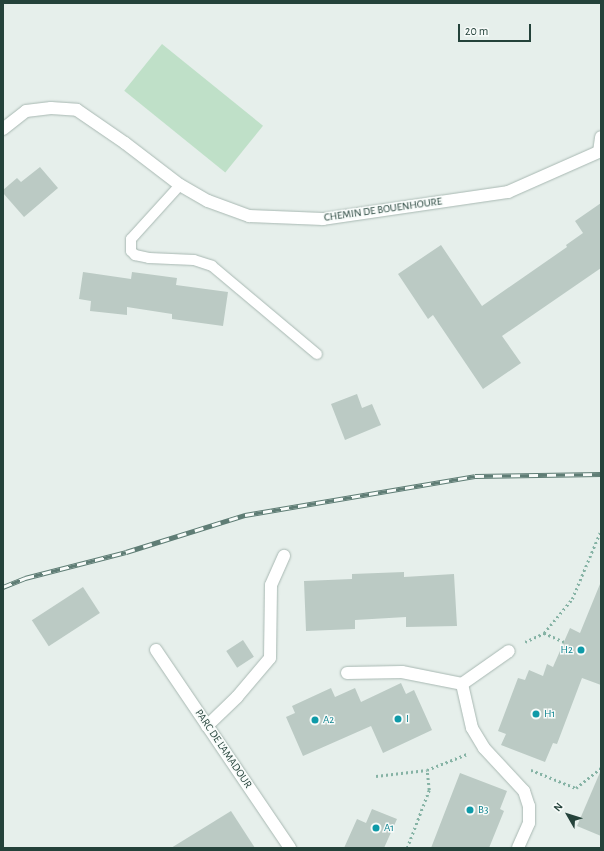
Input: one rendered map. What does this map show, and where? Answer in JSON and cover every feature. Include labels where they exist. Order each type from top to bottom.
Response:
[{"type":"street","name":"CHEMIN DE BOUENHOURE","points":[[3,129],[26,111],[52,108],[77,110],[125,143],[180,185],[208,201],[250,216],[323,219],[508,192],[600,151]]},
{"type":"street","points":[[600,151],[601,138]]},
{"type":"street","points":[[208,726],[237,698],[270,658],[271,585],[284,556]]},
{"type":"street","name":"PARC DE L'AMADOUR","points":[[156,650],[290,848]]},
{"type":"street","points":[[347,673],[402,672],[462,684],[509,650]]},
{"type":"street","points":[[462,684],[472,728],[484,748],[516,780],[524,791],[529,806],[529,823],[518,848]]},
{"type":"lane","points":[[180,185],[132,239],[131,251],[135,255],[149,258],[194,260],[212,266],[317,354]]},
{"type":"path","points":[[509,650],[544,633],[572,599],[601,530]]},
{"type":"path","points":[[544,633],[564,642]]},
{"type":"path","points":[[376,776],[427,770],[484,748]]},
{"type":"path","points":[[516,780],[530,769],[576,788],[601,767]]},
{"type":"path","points":[[407,848],[429,790],[427,770]]},
{"type":"green space","points":[[162,44],[263,126],[225,172],[124,91]]},
{"type":"building","points":[[40,167],[58,188],[24,217],[3,193],[3,190],[17,178],[21,182]]},
{"type":"building","points":[[601,203],[601,268],[502,336],[521,363],[483,389],[433,315],[428,319],[398,274],[441,245],[482,306],[567,247],[566,245],[583,233],[575,221]]},
{"type":"building","points":[[83,272],[131,279],[132,272],[177,278],[176,285],[228,292],[223,326],[172,319],[172,314],[127,307],[127,315],[90,311],[91,301],[79,299]]},
{"type":"building","points":[[357,394],[362,408],[372,404],[381,425],[345,440],[331,404]]},
{"type":"building","points":[[404,572],[404,577],[454,574],[457,626],[406,627],[406,617],[355,620],[355,629],[306,631],[304,581],[352,579],[352,574]]},
{"type":"building","points":[[600,584],[601,685],[582,678],[557,744],[553,743],[545,762],[501,745],[506,734],[498,731],[518,678],[525,680],[529,670],[543,676],[547,664],[553,667],[570,628],[580,633]]},
{"type":"building","points":[[83,587],[100,613],[49,646],[32,620]]},
{"type":"building","points":[[243,640],[254,657],[237,668],[226,651]]},
{"type":"building","points":[[401,683],[406,694],[414,690],[432,730],[383,753],[371,726],[303,756],[286,717],[295,713],[292,706],[331,688],[335,697],[355,688],[361,702]]},
{"type":"building","points":[[601,770],[601,836],[577,826]]},
{"type":"building","name":"B3","points":[[460,773],[507,791],[500,809],[504,811],[489,848],[431,848]]},
{"type":"building","name":"A1","points":[[372,809],[397,819],[384,848],[344,848],[357,819],[366,823]]},
{"type":"building","points":[[231,811],[255,848],[171,848]]},
{"type":"railway","points":[[3,587],[25,578],[126,552],[245,515],[475,476],[601,474]]},
{"type":"place","name":"H2","points":[[581,650]]},
{"type":"place","name":"H1","points":[[536,714]]},
{"type":"place","name":"I","points":[[398,719]]},
{"type":"place","name":"A2","points":[[315,720]]},
{"type":"place","name":"B3","points":[[470,810]]},
{"type":"place","name":"A1","points":[[376,828]]}]
